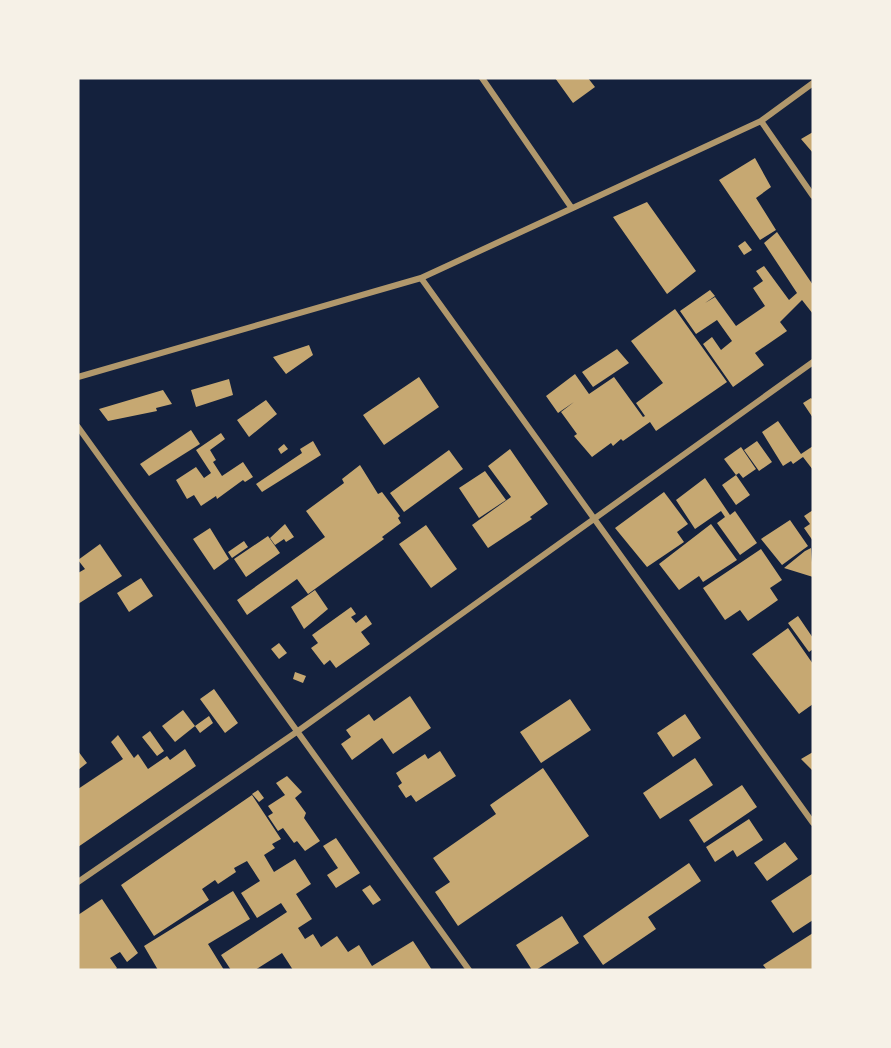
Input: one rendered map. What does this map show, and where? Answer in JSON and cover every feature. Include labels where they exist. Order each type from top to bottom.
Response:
[{"type":"street","points":[[482,78],[571,207]]},
{"type":"street","points":[[78,376],[421,278],[761,121],[813,83]]},
{"type":"street","points":[[761,121],[813,196]]},
{"type":"street","points":[[421,278],[813,823]]},
{"type":"street","points":[[78,882],[298,731],[592,518],[813,362]]},
{"type":"street","points":[[78,427],[469,970]]},
{"type":"building","points":[[555,78],[588,78],[595,87],[573,103]]},
{"type":"building","points":[[813,132],[813,153],[801,139]]},
{"type":"building","points":[[755,158],[771,187],[756,198],[776,230],[760,240],[719,180]]},
{"type":"building","points":[[647,202],[696,271],[667,294],[613,217]]},
{"type":"building","points":[[777,232],[813,285],[813,314],[802,300],[780,322],[787,331],[755,353],[764,365],[733,387],[703,344],[712,337],[721,350],[732,341],[717,320],[696,334],[680,311],[710,290],[715,296],[705,303],[715,297],[736,326],[765,306],[753,288],[763,281],[756,271],[764,266],[789,300],[797,293],[764,243]]},
{"type":"building","points":[[745,241],[752,250],[744,255],[738,246]]},
{"type":"building","points":[[675,309],[727,382],[656,431],[650,422],[623,441],[621,439],[613,446],[611,443],[592,457],[574,436],[577,434],[561,412],[574,402],[558,413],[546,396],[575,374],[589,394],[614,377],[643,417],[645,416],[636,403],[663,383],[631,341]]},
{"type":"building","points":[[309,345],[313,355],[286,374],[273,357]]},
{"type":"building","points":[[617,349],[629,363],[593,387],[582,372]]},
{"type":"building","points":[[419,377],[439,407],[384,445],[363,415]]},
{"type":"building","points":[[229,379],[233,395],[196,407],[191,390]]},
{"type":"building","points":[[163,390],[172,404],[156,408],[157,411],[108,421],[99,409]]},
{"type":"building","points":[[811,398],[813,400],[813,418],[803,403]]},
{"type":"building","points":[[266,400],[277,414],[249,437],[237,420]]},
{"type":"building","points":[[778,421],[801,454],[813,446],[813,470],[803,457],[793,464],[791,461],[783,466],[762,432]]},
{"type":"building","points":[[191,430],[200,444],[149,476],[140,464]]},
{"type":"building","points":[[221,433],[225,439],[210,450],[216,460],[213,462],[222,476],[243,462],[253,477],[245,482],[243,480],[217,499],[216,496],[201,506],[194,495],[187,499],[176,480],[196,467],[204,478],[211,473],[196,450]]},
{"type":"building","points":[[313,441],[321,455],[262,492],[256,484],[302,453],[300,449]]},
{"type":"building","points":[[757,441],[772,462],[759,471],[744,450]]},
{"type":"building","points":[[284,444],[288,449],[281,454],[278,449]]},
{"type":"building","points":[[741,447],[756,469],[743,478],[739,473],[736,475],[724,459]]},
{"type":"building","points":[[510,449],[548,504],[530,517],[532,519],[488,548],[472,525],[511,497],[488,466]]},
{"type":"building","points":[[449,450],[463,469],[404,512],[390,493]]},
{"type":"building","points":[[360,465],[378,494],[382,492],[400,516],[398,518],[401,523],[382,537],[384,539],[308,594],[297,579],[247,615],[237,600],[325,537],[306,511],[344,483],[342,479]]},
{"type":"building","points":[[485,471],[506,500],[479,518],[459,488]]},
{"type":"building","points":[[736,475],[750,495],[736,505],[722,485]]},
{"type":"building","points":[[705,478],[730,515],[735,511],[757,543],[740,555],[717,523],[725,517],[721,511],[695,529],[676,500]]},
{"type":"building","points":[[664,492],[688,524],[677,532],[684,542],[647,567],[615,528]]},
{"type":"building","points":[[813,510],[813,541],[804,528],[810,524],[804,516]]},
{"type":"building","points":[[790,520],[808,546],[782,565],[761,539]]},
{"type":"building","points":[[285,524],[294,537],[286,542],[284,539],[275,545],[270,538]]},
{"type":"building","points":[[711,524],[737,560],[703,582],[699,576],[679,590],[659,564]]},
{"type":"building","points":[[426,525],[457,569],[431,588],[399,544]]},
{"type":"building","points":[[210,528],[229,559],[214,570],[193,539]]},
{"type":"building","points":[[268,536],[280,553],[246,577],[234,559]]},
{"type":"building","points":[[244,541],[248,547],[232,558],[228,552]]},
{"type":"building","points":[[100,544],[122,576],[78,604],[78,573],[85,569],[78,560]]},
{"type":"building","points":[[811,548],[813,577],[784,568],[805,551]]},
{"type":"building","points":[[761,549],[782,580],[770,588],[778,600],[748,621],[740,610],[725,620],[703,588]]},
{"type":"building","points":[[141,578],[153,596],[129,612],[117,593]]},
{"type":"building","points":[[315,590],[328,609],[304,629],[291,607]]},
{"type":"building","points":[[351,607],[356,614],[351,617],[356,623],[366,615],[372,624],[361,632],[370,644],[336,668],[330,660],[324,665],[311,648],[318,643],[312,635]]},
{"type":"building","points":[[798,616],[813,638],[813,649],[809,652],[788,623]]},
{"type":"building","points":[[788,628],[813,664],[813,704],[799,714],[752,654]]},
{"type":"building","points":[[279,643],[287,653],[279,659],[271,649]]},
{"type":"building","points":[[295,672],[306,676],[303,683],[293,679]]},
{"type":"building","points":[[214,689],[238,723],[225,733],[200,699]]},
{"type":"building","points":[[410,696],[431,728],[393,754],[382,738],[352,760],[341,744],[351,737],[346,730],[369,714],[374,721]]},
{"type":"building","points":[[570,699],[591,730],[541,763],[520,732]]},
{"type":"building","points":[[183,710],[195,726],[175,742],[162,726]]},
{"type":"building","points":[[685,714],[701,738],[673,757],[657,733]]},
{"type":"building","points":[[209,716],[213,723],[200,733],[195,726]]},
{"type":"building","points":[[150,731],[164,751],[157,756],[142,737]]},
{"type":"building","points":[[118,735],[134,758],[138,754],[148,769],[167,756],[170,760],[185,749],[196,766],[78,847],[78,789],[123,759],[111,742]]},
{"type":"building","points":[[78,751],[87,763],[78,770]]},
{"type":"building","points":[[440,751],[456,776],[416,802],[411,795],[406,798],[398,786],[402,783],[396,773],[425,754],[428,759]]},
{"type":"building","points":[[813,752],[813,771],[801,759]]},
{"type":"building","points":[[695,758],[713,785],[660,819],[643,793]]},
{"type":"building","points":[[543,768],[589,836],[458,926],[435,892],[450,882],[433,858],[496,814],[490,805]]},
{"type":"building","points":[[287,776],[302,792],[295,798],[306,813],[304,818],[320,841],[305,851],[297,841],[294,843],[283,828],[278,831],[268,816],[273,813],[268,806],[285,795],[276,783]]},
{"type":"building","points":[[742,785],[757,807],[704,843],[689,820]]},
{"type":"building","points":[[258,790],[264,798],[259,802],[252,794]]},
{"type":"building","points":[[252,795],[281,839],[272,844],[275,848],[264,855],[274,872],[295,859],[311,884],[296,894],[312,919],[298,928],[305,939],[313,934],[321,947],[337,936],[348,952],[359,945],[372,966],[413,941],[432,970],[293,970],[282,953],[255,970],[231,970],[221,955],[287,912],[281,903],[257,918],[241,893],[260,881],[247,861],[234,868],[236,872],[218,884],[215,880],[202,889],[209,900],[154,936],[121,885]]},
{"type":"building","points":[[749,819],[763,840],[737,857],[733,850],[715,862],[706,847]]},
{"type":"building","points":[[336,838],[360,873],[336,888],[327,875],[338,868],[323,846]]},
{"type":"building","points":[[785,842],[798,859],[767,881],[754,863]]},
{"type":"building","points":[[689,863],[701,881],[648,917],[656,929],[603,965],[583,936]]},
{"type":"building","points":[[812,874],[813,920],[793,933],[771,901]]},
{"type":"building","points":[[370,885],[381,900],[373,905],[362,890]]},
{"type":"building","points":[[233,891],[250,919],[208,944],[224,970],[158,970],[144,946]]},
{"type":"building","points":[[102,899],[138,953],[127,962],[120,952],[110,958],[117,968],[115,970],[78,970],[78,915]]},
{"type":"building","points":[[562,916],[579,943],[536,970],[532,970],[516,945]]},
{"type":"building","points":[[813,933],[813,970],[767,970],[763,965]]}]
